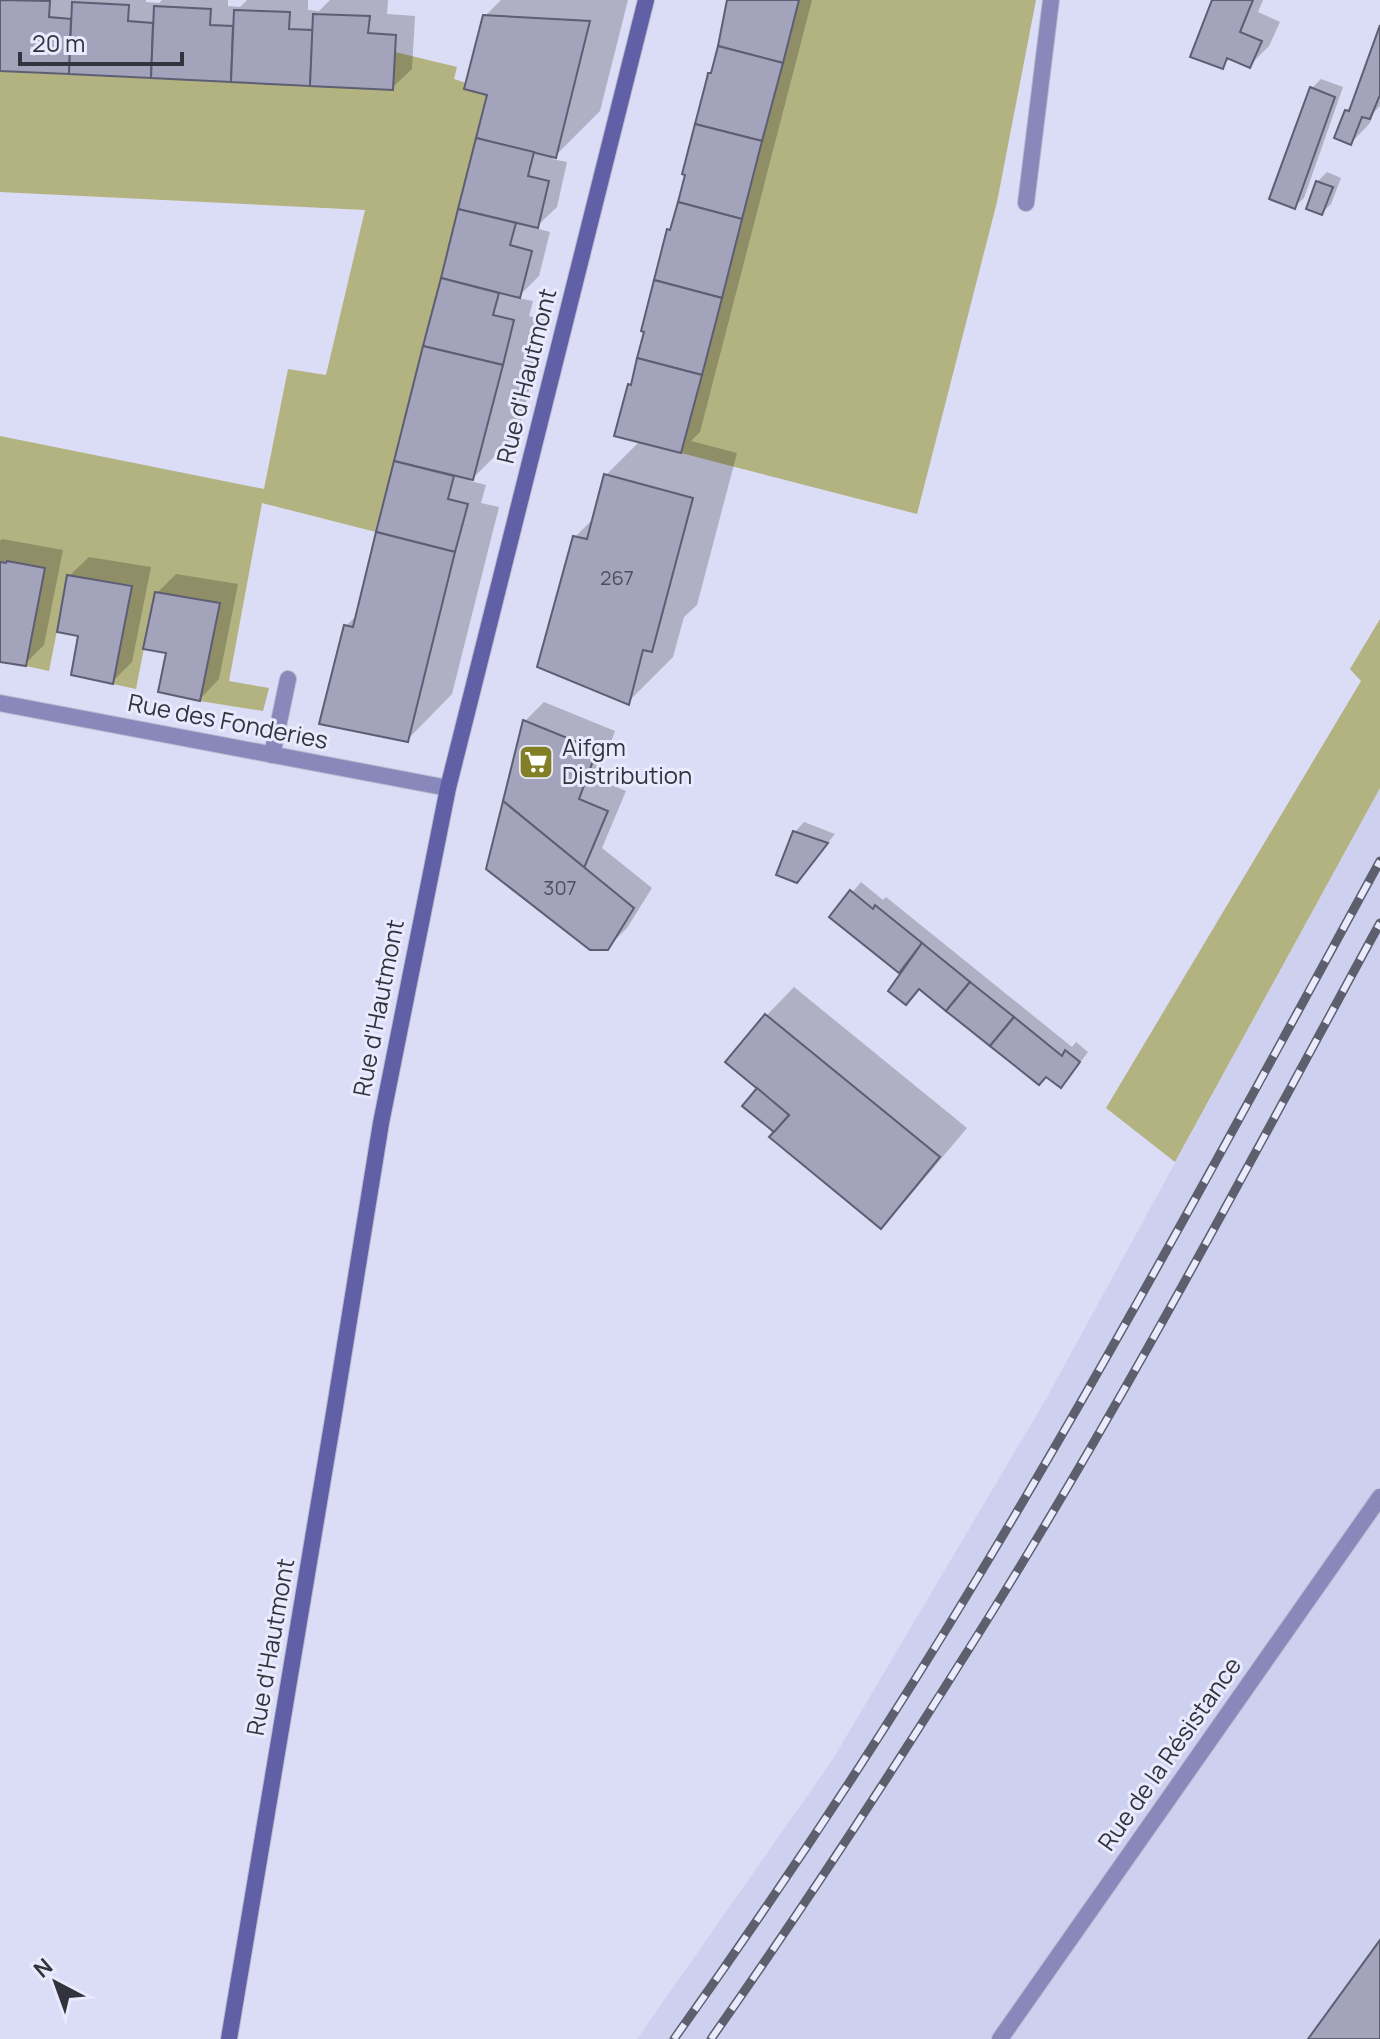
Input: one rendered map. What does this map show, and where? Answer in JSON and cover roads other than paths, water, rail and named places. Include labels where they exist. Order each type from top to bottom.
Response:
[{"type":"street","name":"Rue d'Hautmont","points":[[229,2039],[381,1123],[448,788],[646,0]]},
{"type":"street","points":[[1026,203],[1051,0]]},
{"type":"street","points":[[272,755],[288,679]]},
{"type":"street","name":"Rue des Fonderies","points":[[0,703],[448,788]]},
{"type":"street","name":"Rue de la Résistance","points":[[1000,2039],[1380,1497]]},
{"type":"railway","points":[[674,2039],[830,1811],[978,1577],[1133,1311],[1380,861]]},
{"type":"railway","points":[[711,2039],[896,1764],[1052,1513],[1196,1262],[1380,923]]},
{"type":"place","name":"Aifgm Distribution","points":[[536,762]]}]
